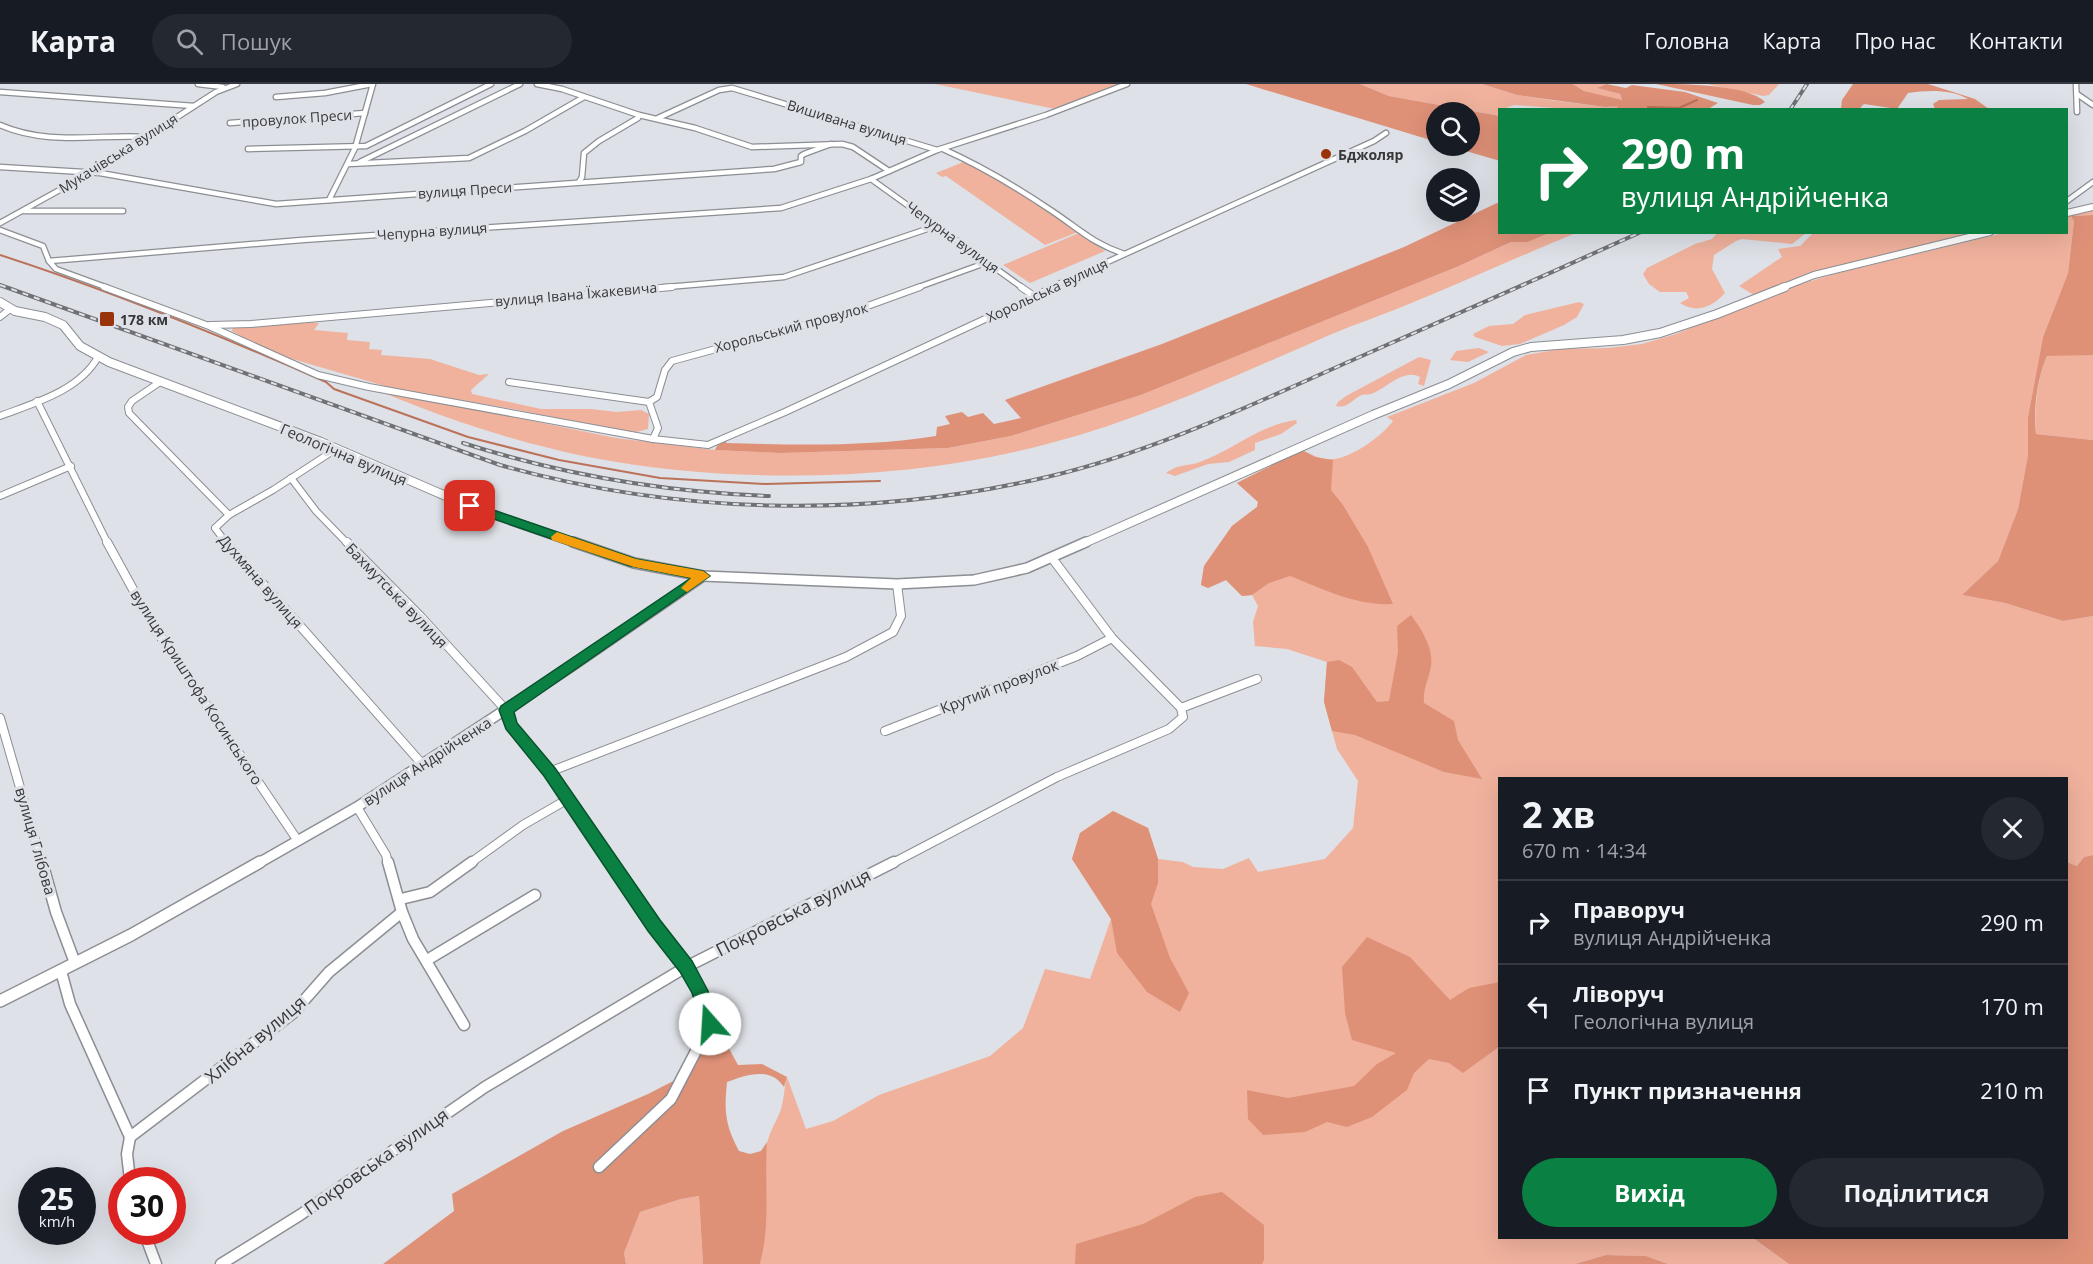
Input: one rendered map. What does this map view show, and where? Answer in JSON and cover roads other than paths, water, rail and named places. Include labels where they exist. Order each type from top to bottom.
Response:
[{"type":"street","points":[[198,84],[224,88]]},
{"type":"street","name":"Мукачівська вулиця","points":[[0,223],[92,172],[224,88],[237,84]]},
{"type":"street","name":"провулок Преси","points":[[276,97],[325,93],[373,84],[355,148],[329,200]]},
{"type":"street","points":[[355,148],[377,142],[439,108],[490,84]]},
{"type":"street","points":[[357,164],[448,117],[520,84]]},
{"type":"street","points":[[537,84],[639,115],[695,128],[752,147],[831,144],[853,147],[889,171]]},
{"type":"street","name":"Чепурна вулиця","points":[[49,261],[314,239],[781,208],[872,179],[940,149],[1127,84]]},
{"type":"street","points":[[2076,84],[2077,112]]},
{"type":"street","name":"Вишивана вулиця","points":[[656,119],[667,116],[719,90],[732,88],[940,149],[974,163],[1052,211],[1100,246],[1124,254]]},
{"type":"street","points":[[0,92],[194,106]]},
{"type":"street","points":[[2077,94],[2093,105]]},
{"type":"street","points":[[348,164],[469,158],[525,131],[584,97]]},
{"type":"street","name":"провулок Преси","points":[[230,123],[365,113]]},
{"type":"street","points":[[579,182],[582,177],[584,153],[638,118],[639,115]]},
{"type":"street","points":[[0,125],[18,133],[50,138],[148,136]]},
{"type":"street","name":"Хорольська вулиця","points":[[653,439],[708,445],[806,403],[1124,254],[1283,184],[1374,141],[1386,133]]},
{"type":"street","name":"вулиця Преси","points":[[0,166],[92,172],[276,204],[785,168],[801,162],[801,156],[804,154],[831,144]]},
{"type":"street","name":"провулок Преси","points":[[248,149],[355,148]]},
{"type":"street","name":"Чепурна вулиця","points":[[872,179],[1034,296]]},
{"type":"street","points":[[2068,200],[2093,182]]},
{"type":"street","points":[[2068,213],[2093,207]]},
{"type":"street","points":[[22,211],[123,211]]},
{"type":"street","name":"вулиця Івана Їжакевича","points":[[209,326],[784,277],[936,226]]},
{"type":"street","points":[[0,230],[43,246],[49,261],[56,269],[209,326],[318,375],[369,387],[653,439],[658,428],[650,402],[510,382]]},
{"type":"street","points":[[703,576],[897,584],[974,580],[1000,576],[1052,558],[1373,415],[1449,384],[1513,352],[1531,347],[1623,340],[1660,333],[1708,317],[1814,275],[1982,234]]},
{"type":"street","name":"Хорольський провулок","points":[[650,402],[657,397],[665,370],[672,361],[851,312],[988,262]]},
{"type":"street","name":"Геологічна вулиця","points":[[0,302],[10,309],[45,317],[63,325],[80,346],[98,357],[336,449],[400,478],[548,534],[634,563],[703,576]]},
{"type":"street","points":[[0,317],[10,309]]},
{"type":"street","points":[[0,416],[37,401],[88,374],[95,366],[98,357]]},
{"type":"street","name":"Духмяна вулиця","points":[[159,382],[132,401],[128,407],[129,413],[229,515],[215,528],[222,538],[423,765]]},
{"type":"street","name":"вулиця Криштофа Косинського","points":[[37,401],[105,538],[152,624],[298,841]]},
{"type":"street","points":[[229,515],[336,449]]},
{"type":"street","points":[[0,496],[71,466]]},
{"type":"street","name":"Бахмутська вулиця","points":[[291,478],[316,512],[421,617],[506,710],[511,725],[549,772],[654,925],[686,967],[699,991],[710,1024],[671,1099],[599,1167]]},
{"type":"street","points":[[1052,558],[1112,638],[1181,708],[1257,678]]},
{"type":"street","name":"вулиця Андрійченка","points":[[0,1001],[130,935],[357,807],[506,710],[703,576]]},
{"type":"street","points":[[549,772],[846,657],[894,632],[900,626],[902,619],[897,584]]},
{"type":"street","name":"Крутий провулок","points":[[885,731],[1077,656],[1112,638]]},
{"type":"street","name":"Покровська вулиця","points":[[220,1264],[347,1184],[485,1087],[686,967],[1065,773],[1169,729],[1183,717],[1181,708]]},
{"type":"street","name":"вулиця Глібова","points":[[0,718],[56,912],[75,963]]},
{"type":"street","points":[[400,899],[430,892],[476,857],[568,799]]},
{"type":"street","points":[[357,807],[386,855],[402,912],[413,939],[464,1025]]},
{"type":"street","points":[[427,960],[535,895]]},
{"type":"street","name":"Хлібна вулиця","points":[[130,1137],[293,1013],[329,972],[402,912]]},
{"type":"street","points":[[61,971],[70,1004],[130,1137],[129,1167]]},
{"type":"street","points":[[149,1245],[156,1264]]},
{"type":"waterway","points":[[1648,107],[1679,108],[1697,100]]},
{"type":"waterway","points":[[0,255],[164,314],[326,382],[334,389],[468,437],[559,460],[660,478],[766,484],[880,481]]},
{"type":"railway","points":[[1791,108],[1807,84]]},
{"type":"railway","points":[[0,285],[500,465],[567,482],[635,494],[704,502],[773,506],[842,505],[911,500],[979,491],[1087,467],[1126,454],[1242,409],[1637,234]]},
{"type":"railway","points":[[463,443],[538,464],[614,480],[691,491],[769,496]]},
{"type":"place","name":"Бджоляр","points":[[1326,154]]},
{"type":"place","name":"178 км","points":[[107,319]]}]
